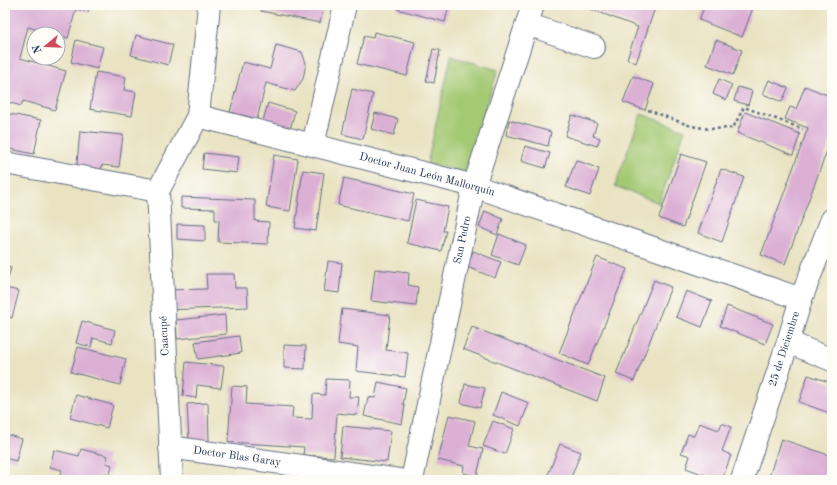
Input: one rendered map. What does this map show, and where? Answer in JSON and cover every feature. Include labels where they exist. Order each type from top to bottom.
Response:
[{"type":"street","points":[[5,163],[158,191],[198,116],[209,5]]},
{"type":"street","points":[[313,145],[345,5]]},
{"type":"street","points":[[530,15],[594,47]]},
{"type":"street","name":"San Pedro","points":[[412,480],[474,186],[530,15]]},
{"type":"street","name":"Doctor Juan León Mallorquín","points":[[198,116],[474,186],[801,300]]},
{"type":"street","name":"Caacupé","points":[[158,191],[172,480]]},
{"type":"street","name":"25 de Diciembre","points":[[742,480],[801,300],[832,218]]},
{"type":"street","points":[[788,342],[832,360]]},
{"type":"street","name":"Doctor Blas Garay","points":[[170,447],[399,480]]},
{"type":"path","points":[[648,110],[691,126],[710,129],[733,128],[744,108],[804,130]]},
{"type":"green space","points":[[451,56],[498,70],[465,172],[427,164]]},
{"type":"green space","points":[[641,114],[685,130],[659,203],[615,186]]},
{"type":"building","points":[[5,5],[90,5],[88,12],[76,9],[68,38],[66,37],[66,26],[26,26],[26,35],[20,58],[26,60],[26,66],[48,66],[66,71],[55,110],[23,101],[21,106],[5,101]]},
{"type":"building","points":[[262,5],[324,5],[320,23],[261,11]]},
{"type":"building","points":[[398,5],[449,5],[445,22],[397,9]]},
{"type":"building","points":[[580,5],[656,5],[636,63],[627,59],[638,27]]},
{"type":"building","points":[[705,5],[754,5],[742,37],[699,20]]},
{"type":"building","points":[[374,32],[415,42],[407,76],[357,64],[364,36],[373,38]]},
{"type":"building","points":[[136,35],[173,45],[168,65],[131,55]]},
{"type":"building","points":[[76,40],[103,47],[97,69],[71,62]]},
{"type":"building","points":[[716,40],[742,50],[733,75],[707,65]]},
{"type":"building","points":[[276,45],[302,52],[306,63],[303,79],[295,91],[266,83],[257,119],[230,112],[243,62],[270,69]]},
{"type":"building","points":[[433,49],[440,50],[434,83],[426,81]]},
{"type":"building","points":[[96,72],[126,77],[124,90],[136,92],[132,116],[90,109]]},
{"type":"building","points":[[633,76],[654,84],[645,110],[623,102]]},
{"type":"building","points":[[719,79],[732,85],[726,100],[713,94]]},
{"type":"building","points":[[769,80],[788,88],[782,102],[763,94]]},
{"type":"building","points":[[805,86],[832,97],[832,137],[785,264],[761,255],[808,128],[785,119],[790,107],[796,109]]},
{"type":"building","points":[[738,87],[752,91],[748,105],[734,101]]},
{"type":"building","points":[[352,89],[373,94],[363,139],[342,134]]},
{"type":"building","points":[[268,103],[295,111],[290,129],[263,121]]},
{"type":"building","points":[[745,112],[800,134],[793,155],[737,133]]},
{"type":"building","points":[[5,113],[41,120],[34,154],[5,148]]},
{"type":"building","points":[[375,113],[398,119],[394,135],[371,129]]},
{"type":"building","points":[[572,115],[597,123],[593,136],[600,138],[597,146],[565,136]]},
{"type":"building","points":[[509,120],[551,132],[548,146],[506,135]]},
{"type":"building","points":[[80,131],[123,135],[119,167],[102,165],[100,177],[76,174]]},
{"type":"building","points":[[525,146],[550,153],[545,168],[521,161]]},
{"type":"building","points":[[204,153],[239,157],[237,173],[202,169]]},
{"type":"building","points":[[681,154],[706,162],[683,227],[659,218]]},
{"type":"building","points":[[274,155],[298,159],[290,211],[266,207]]},
{"type":"building","points":[[576,160],[599,169],[590,196],[566,187]]},
{"type":"building","points":[[721,169],[744,177],[722,242],[698,233]]},
{"type":"building","points":[[303,170],[324,173],[316,231],[295,228]]},
{"type":"building","points":[[344,178],[414,194],[408,221],[338,205]]},
{"type":"building","points":[[181,197],[255,200],[255,221],[269,222],[268,244],[218,242],[219,220],[215,220],[215,209],[181,208]]},
{"type":"building","points":[[416,200],[448,207],[443,231],[446,231],[441,251],[407,243]]},
{"type":"building","points":[[485,211],[503,219],[497,235],[479,227]]},
{"type":"building","points":[[177,224],[205,225],[205,241],[177,239]]},
{"type":"building","points":[[499,234],[526,245],[518,265],[492,255]]},
{"type":"building","points":[[473,251],[501,262],[495,278],[467,267]]},
{"type":"building","points":[[597,257],[627,269],[588,365],[559,353]]},
{"type":"building","points":[[328,261],[342,263],[339,293],[324,291]]},
{"type":"building","points":[[5,266],[11,268],[5,288]]},
{"type":"building","points":[[375,269],[409,273],[408,285],[418,287],[416,306],[371,301]]},
{"type":"building","points":[[206,274],[234,274],[235,288],[247,288],[248,307],[165,310],[164,290],[207,289]]},
{"type":"building","points":[[654,280],[671,287],[634,381],[616,374]]},
{"type":"building","points":[[5,288],[19,291],[12,318],[5,316]]},
{"type":"building","points":[[686,291],[712,301],[702,327],[676,317]]},
{"type":"building","points":[[727,306],[773,324],[765,344],[720,326]]},
{"type":"building","points":[[342,309],[390,315],[386,350],[408,353],[405,377],[356,371],[358,347],[338,344]]},
{"type":"building","points":[[225,315],[226,334],[177,339],[176,320]]},
{"type":"building","points":[[82,321],[115,330],[112,343],[93,338],[91,347],[76,343]]},
{"type":"building","points":[[472,327],[605,378],[597,401],[463,349]]},
{"type":"building","points":[[239,336],[241,353],[198,359],[195,342]]},
{"type":"building","points":[[284,345],[306,346],[305,369],[284,368]]},
{"type":"building","points":[[78,347],[126,359],[120,385],[71,372]]},
{"type":"building","points":[[186,362],[224,366],[221,388],[197,385],[196,398],[183,396]]},
{"type":"building","points":[[808,375],[832,383],[832,414],[799,402]]},
{"type":"building","points":[[326,379],[350,380],[349,397],[359,397],[357,415],[337,413],[334,457],[303,455],[304,447],[228,442],[232,386],[247,387],[246,404],[293,407],[292,418],[312,419],[313,394],[325,395]]},
{"type":"building","points":[[378,382],[406,388],[403,404],[405,405],[402,424],[364,416],[368,397],[375,398]]},
{"type":"building","points":[[465,384],[485,388],[480,408],[461,403]]},
{"type":"building","points":[[501,392],[529,403],[520,426],[493,415]]},
{"type":"building","points":[[76,395],[113,405],[107,428],[70,418]]},
{"type":"building","points":[[208,403],[209,441],[189,441],[187,404]]},
{"type":"building","points":[[449,415],[475,421],[469,446],[483,449],[477,476],[463,473],[464,466],[438,460]]},
{"type":"building","points":[[493,421],[514,429],[505,454],[483,446]]},
{"type":"building","points":[[699,423],[719,430],[722,423],[731,427],[722,451],[731,455],[722,480],[718,480],[686,468],[690,456],[681,453],[688,434],[694,436]]},
{"type":"building","points":[[343,426],[391,431],[387,462],[340,457]]},
{"type":"building","points":[[5,434],[22,439],[16,461],[5,458]]},
{"type":"building","points":[[781,439],[832,456],[832,480],[768,480]]},
{"type":"building","points":[[560,444],[581,452],[570,480],[546,480]]},
{"type":"building","points":[[81,449],[108,456],[106,463],[112,465],[110,475],[103,474],[102,480],[59,480],[62,470],[50,467],[54,450],[79,456]]}]
